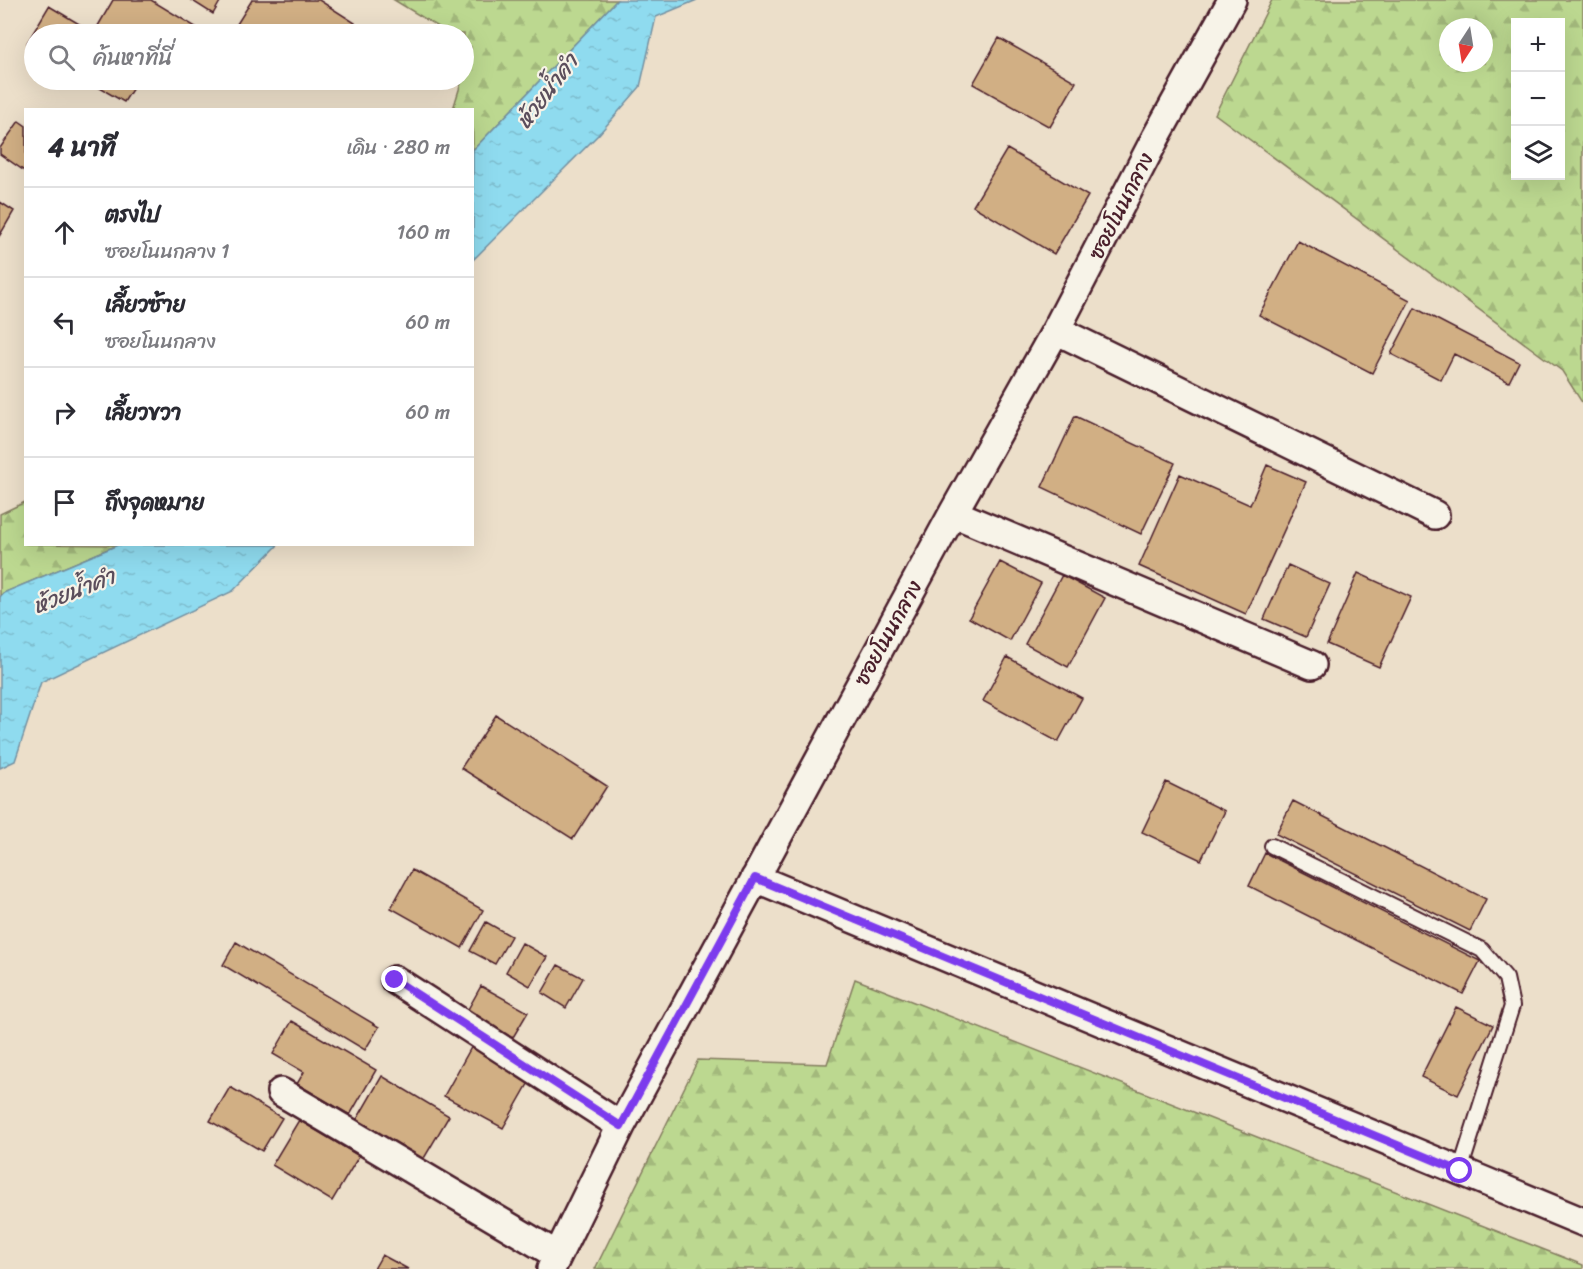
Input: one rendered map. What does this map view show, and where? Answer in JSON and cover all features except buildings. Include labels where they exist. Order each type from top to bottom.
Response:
[{"type":"street","name":"ซอยโนนกลาง","points":[[554,1262],[621,1126],[953,513],[1056,330],[1156,137],[1232,0]]},
{"type":"street","points":[[1056,330],[1435,515]]},
{"type":"street","points":[[953,513],[1312,665]]},
{"type":"street","points":[[755,878],[1583,1222]]},
{"type":"street","points":[[395,980],[621,1126]]},
{"type":"street","points":[[281,1092],[554,1262]]},
{"type":"lane","points":[[1272,846],[1482,950],[1506,978],[1512,1006],[1460,1171]]},
{"type":"green space","points":[[394,0],[617,0],[474,149],[474,108],[453,108],[459,90],[474,90],[474,24],[434,24]]},
{"type":"green space","points":[[1272,0],[1583,0],[1583,404],[1562,371],[1215,114]]},
{"type":"green space","points":[[24,502],[24,546],[116,546],[3,593],[0,597],[0,514]]},
{"type":"green space","points":[[855,979],[1583,1265],[1583,1269],[595,1269],[698,1060],[827,1064]]},
{"type":"water","name":"ห้วยน้ำคำ","points":[[617,0],[697,0],[656,17],[640,87],[599,134],[474,259],[474,149]]},
{"type":"water","name":"ห้วยน้ำคำ","points":[[116,546],[277,546],[233,591],[41,682],[15,761],[0,768],[0,597],[3,593]]},
{"type":"route","points":[[395,980],[621,1126],[755,878],[1460,1171]]}]
